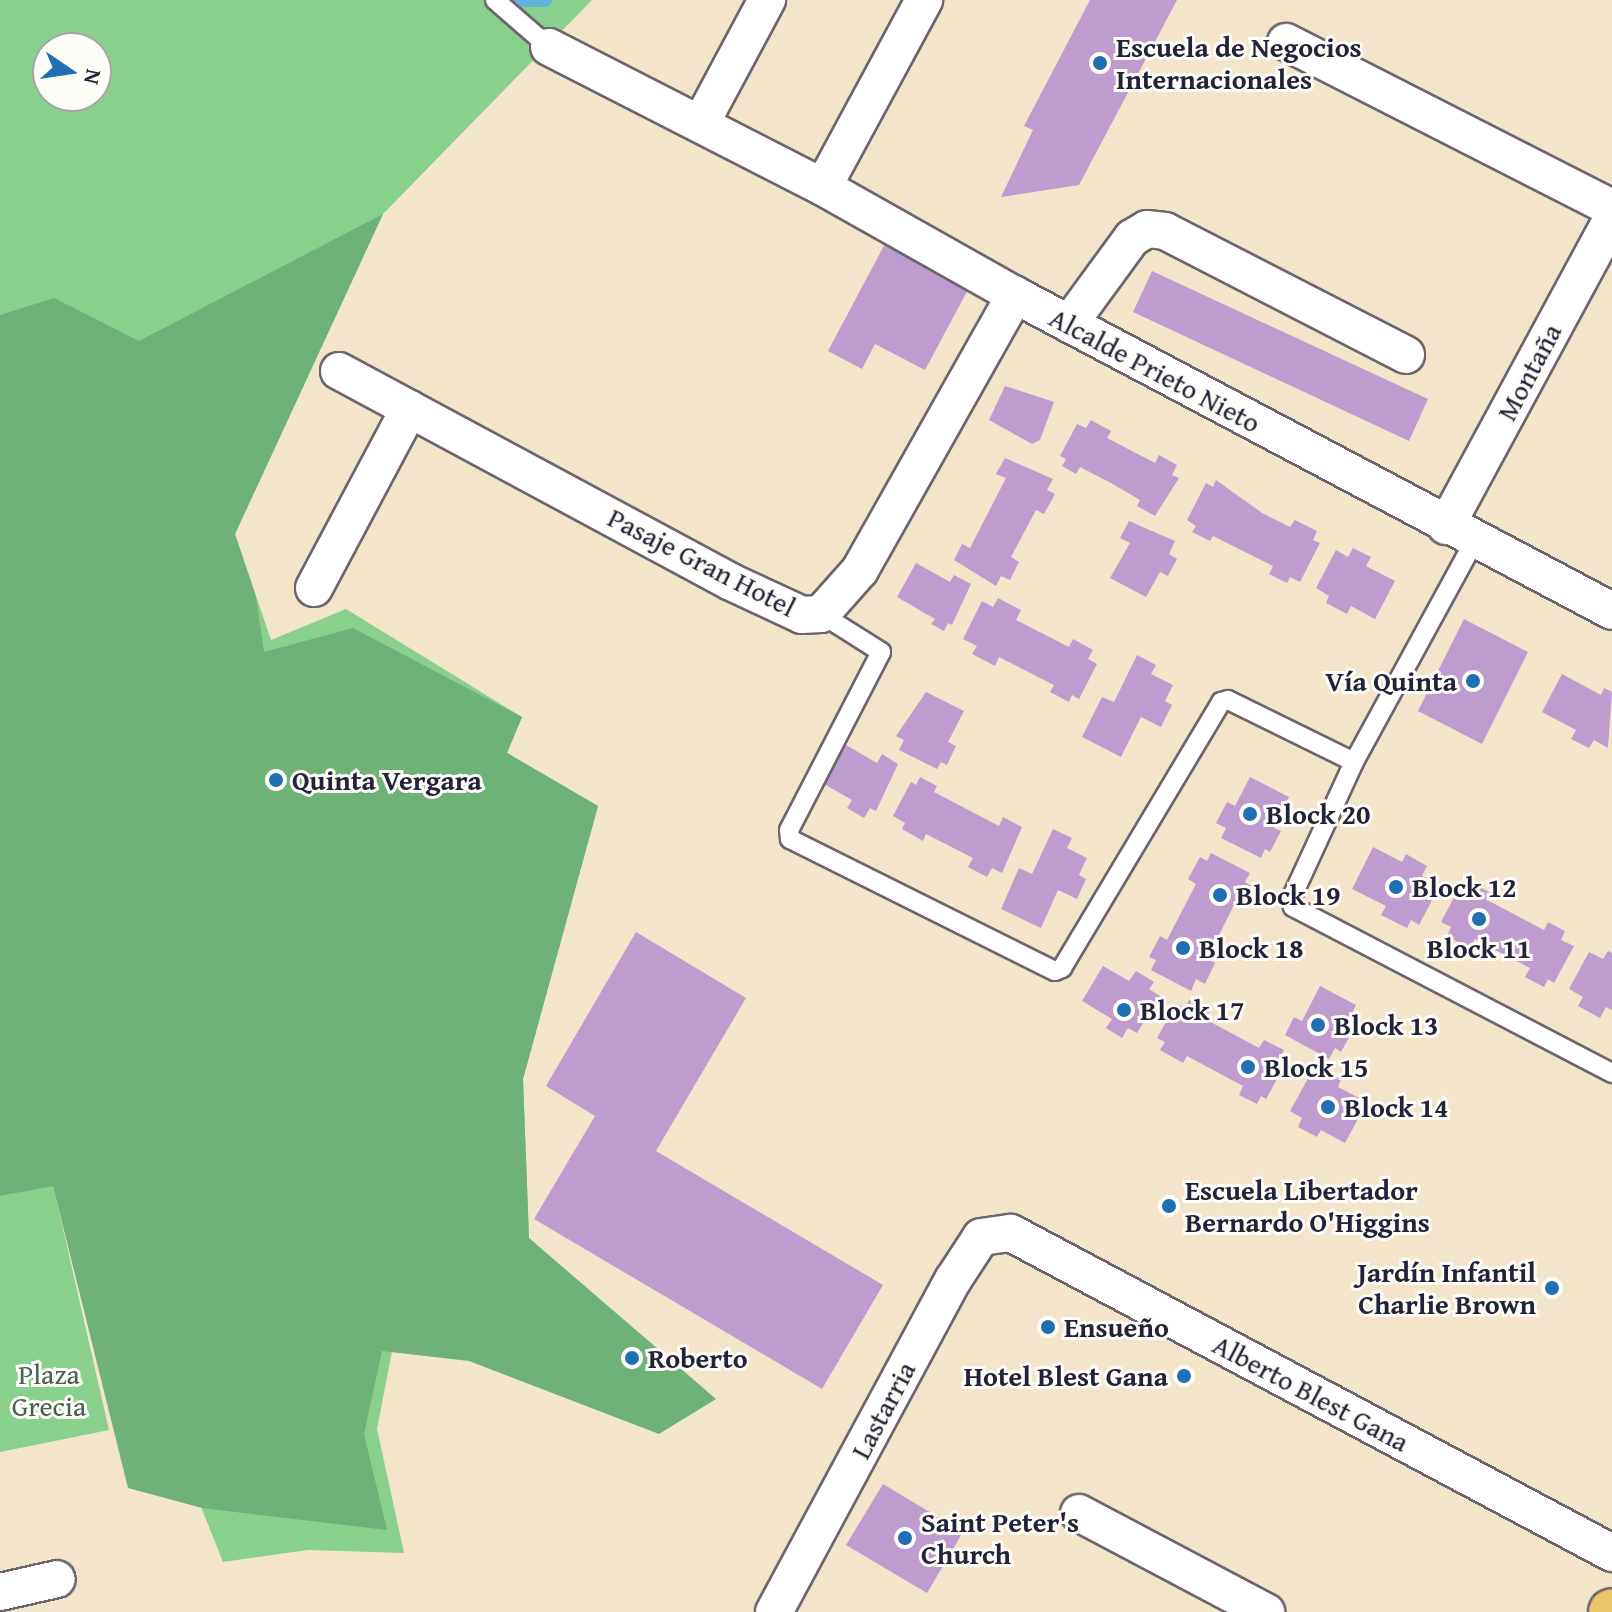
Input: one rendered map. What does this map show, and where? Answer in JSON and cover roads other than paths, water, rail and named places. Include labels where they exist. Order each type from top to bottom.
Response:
[{"type":"street","points":[[701,123],[767,0]]},
{"type":"street","points":[[823,187],[924,0]]},
{"type":"street","points":[[1286,42],[1612,208]]},
{"type":"street","name":"Alcalde Prieto Nieto","points":[[549,47],[823,187],[1015,295],[1612,611]]},
{"type":"street","name":"Montaña","points":[[1460,533],[1612,219]]},
{"type":"street","points":[[1069,324],[1132,238],[1147,229],[1165,231],[1406,355]]},
{"type":"street","name":"Pasaje Gran Hotel","points":[[339,371],[731,582],[802,615],[821,614],[860,570],[1015,295]]},
{"type":"street","points":[[314,588],[409,409]]},
{"type":"street","name":"Alberto Blest Gana","points":[[1011,1233],[1612,1553]]},
{"type":"street","name":"Lastarria","points":[[774,1612],[953,1280],[981,1237],[1011,1233]]},
{"type":"street","points":[[1079,1513],[1266,1612]]},
{"type":"street","points":[[0,1592],[57,1579]]},
{"type":"lane","points":[[495,0],[549,47]]},
{"type":"lane","points":[[1460,533],[1291,899],[1293,907],[1612,1073]]},
{"type":"lane","points":[[821,614],[881,652],[789,830],[790,839],[1055,971],[1062,968],[1221,702],[1228,700],[1354,762]]},
{"type":"waterway","points":[[503,0],[545,0]]},
{"type":"place","name":"Escuela de Negocios Internacionales","points":[[1100,63]]},
{"type":"place","name":"Vía Quinta","points":[[1473,681]]},
{"type":"place","name":"Quinta Vergara","points":[[276,780]]},
{"type":"place","name":"Block 20","points":[[1250,814]]},
{"type":"place","name":"Block 12","points":[[1396,887]]},
{"type":"place","name":"Block 19","points":[[1220,895]]},
{"type":"place","name":"Block 11","points":[[1479,919]]},
{"type":"place","name":"Block 18","points":[[1183,948]]},
{"type":"place","name":"Block 17","points":[[1124,1010]]},
{"type":"place","name":"Block 13","points":[[1318,1025]]},
{"type":"place","name":"Block 15","points":[[1248,1067]]},
{"type":"place","name":"Block 14","points":[[1328,1107]]},
{"type":"place","name":"Escuela Libertador Bernardo O'Higgins","points":[[1169,1206]]},
{"type":"place","name":"Jardín Infantil Charlie Brown","points":[[1552,1288]]},
{"type":"place","name":"Ensueño","points":[[1048,1327]]},
{"type":"place","name":"Roberto","points":[[632,1358]]},
{"type":"place","name":"Hotel Blest Gana","points":[[1184,1376]]},
{"type":"place","name":"Saint Peter's Church","points":[[905,1538]]},
{"type":"park label","name":"Plaza Grecia","points":[[49,1390]]}]
